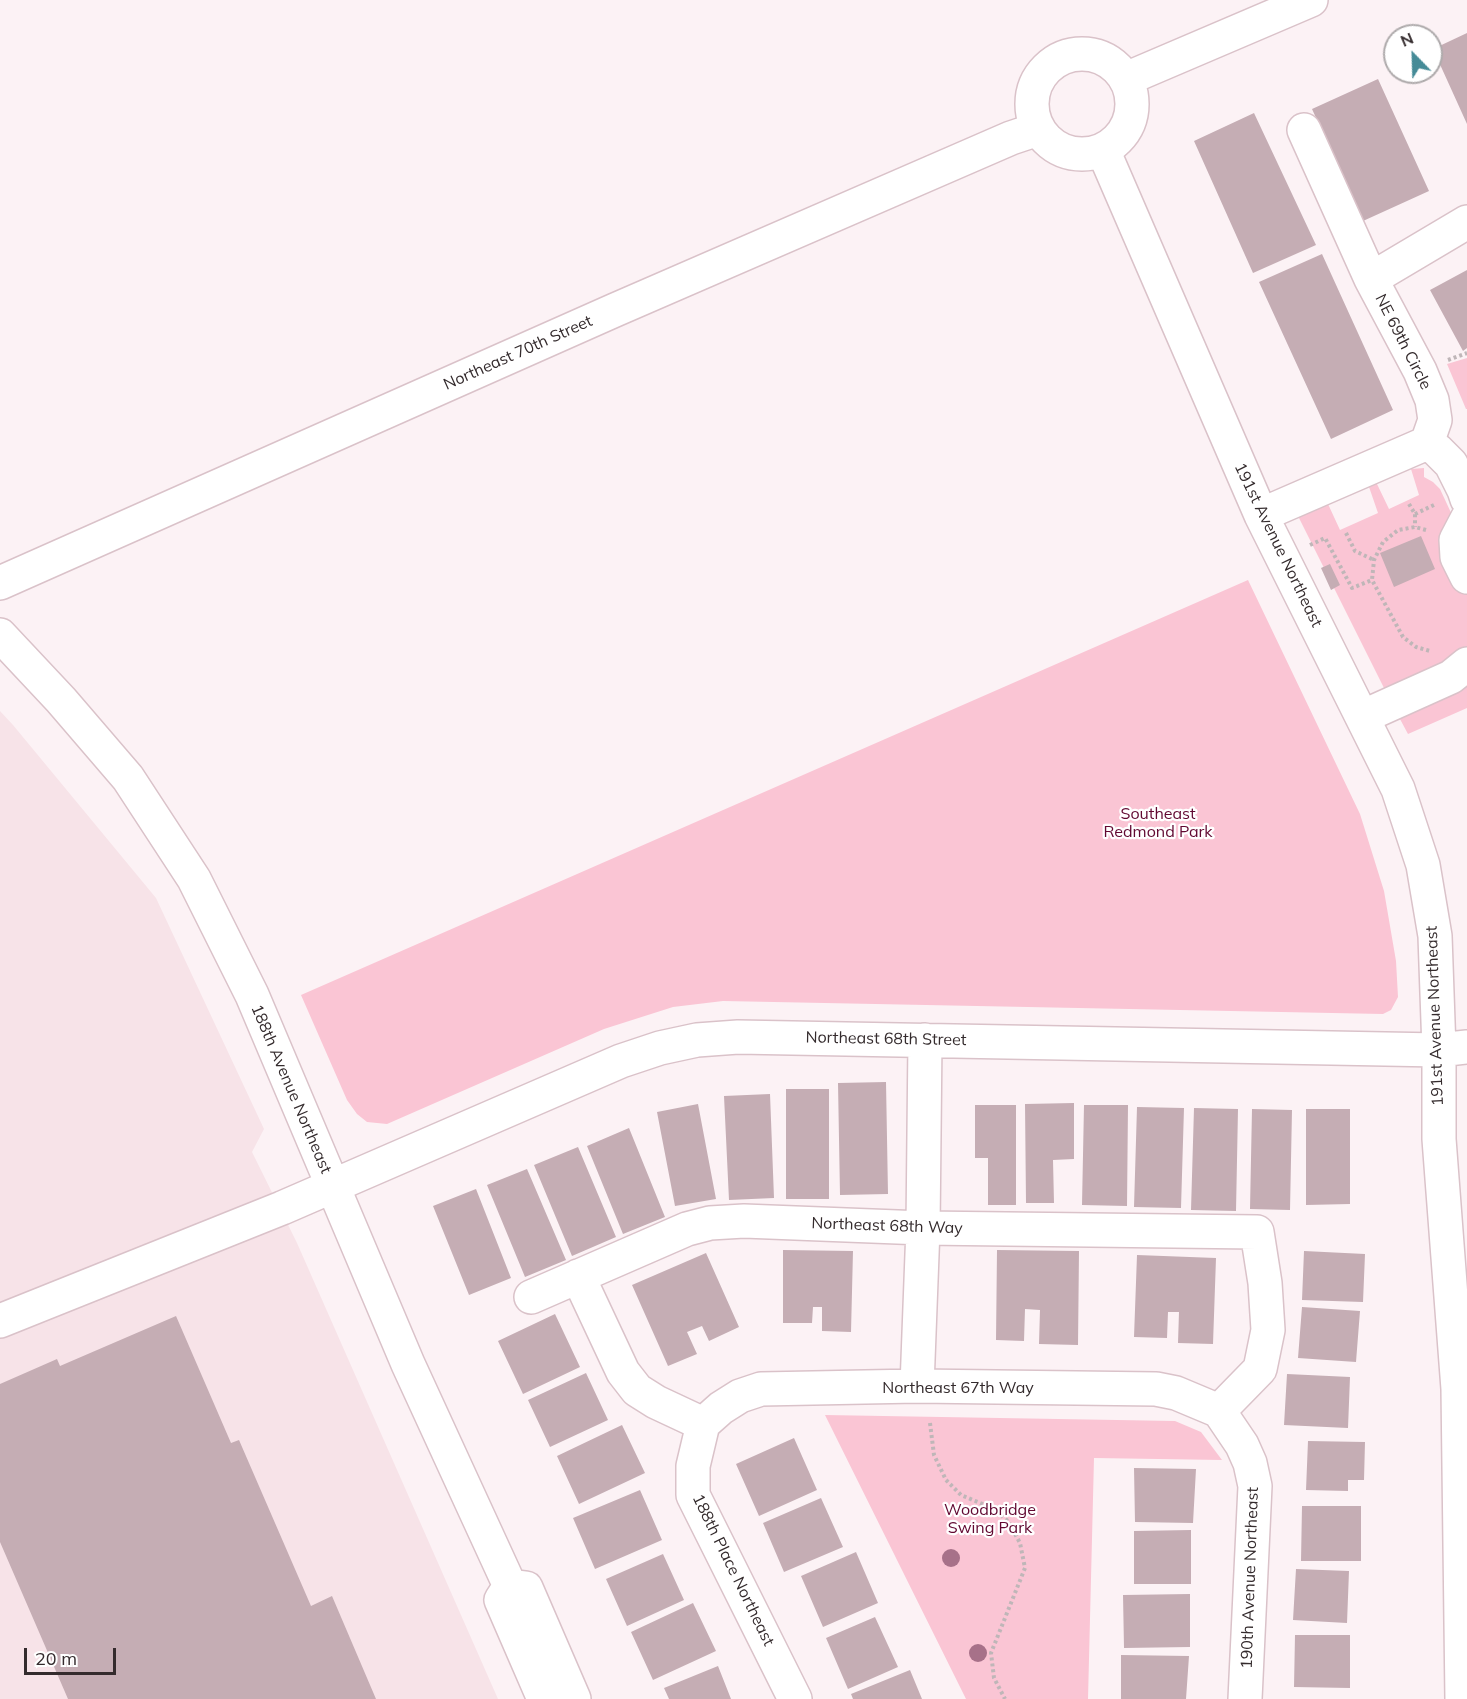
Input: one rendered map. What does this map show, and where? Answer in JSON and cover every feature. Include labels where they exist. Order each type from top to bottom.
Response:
[{"type":"street","points":[[1126,79],[1311,0]]},
{"type":"street","points":[[1077,54],[1092,55],[1106,60],[1126,79],[1133,106],[1130,120],[1115,143],[1103,150],[1091,154],[1066,153],[1046,139],[1038,129],[1033,116],[1034,88],[1041,75],[1051,64],[1064,57],[1077,54]]},
{"type":"street","name":"Northeast 70th Street","points":[[0,583],[637,301],[1011,138],[1038,129]]},
{"type":"street","name":"NE 69th Circle","points":[[1304,130],[1371,279],[1420,371],[1432,400],[1435,420],[1427,443]]},
{"type":"street","name":"191st Avenue Northeast","points":[[1103,150],[1261,515],[1398,789],[1423,865],[1453,1048],[1438,1139],[1458,1389],[1462,1699]]},
{"type":"street","name":"NE 69th Circle","points":[[1371,279],[1467,222]]},
{"type":"street","points":[[1261,515],[1427,443],[1451,464],[1467,499]]},
{"type":"street","points":[[1462,567],[1456,540],[1467,519]]},
{"type":"street","name":"188th Avenue Northeast","points":[[0,635],[61,700],[128,778],[194,879],[252,995],[408,1364],[510,1586]]},
{"type":"street","points":[[1362,717],[1451,677],[1467,664]]},
{"type":"street","name":"Northeast 68th Street","points":[[0,1321],[333,1186],[621,1061],[660,1048],[697,1040],[738,1036],[1453,1048]]},
{"type":"street","points":[[917,1386],[923,1228],[926,1040]]},
{"type":"street","name":"Northeast 68th Way","points":[[531,1297],[687,1229],[710,1223],[744,1221],[923,1228],[1257,1232],[1265,1283],[1268,1330],[1260,1369],[1219,1411]]},
{"type":"street","points":[[578,1276],[619,1364],[637,1390],[656,1402],[703,1424]]},
{"type":"street","name":"Northeast 67th Way","points":[[703,1424],[721,1408],[740,1396],[761,1389],[917,1386],[1156,1389],[1176,1393],[1219,1411]]},
{"type":"street","name":"190th Avenue Northeast","points":[[1219,1411],[1242,1445],[1250,1463],[1255,1486],[1245,1699]]},
{"type":"street","name":"188th Place Northeast","points":[[703,1424],[693,1466],[693,1496],[795,1699]]},
{"type":"street","points":[[544,1699],[501,1600],[510,1586],[526,1588],[574,1699]]},
{"type":"path","points":[[1409,504],[1415,514],[1415,527]]},
{"type":"path","points":[[1436,652],[1416,647],[1403,637],[1372,580],[1374,560],[1383,542],[1398,530],[1415,527],[1439,535],[1450,544],[1462,567]]},
{"type":"path","points":[[1346,533],[1355,550],[1374,560]]},
{"type":"path","points":[[1307,546],[1325,537],[1352,588],[1372,580]]},
{"type":"path","points":[[930,1423],[934,1455],[946,1480],[961,1495],[992,1508],[1008,1521],[1020,1543],[1025,1568],[992,1653],[994,1678],[1005,1699]]},
{"type":"shaded area","points":[[0,711],[156,898],[264,1129],[252,1152],[297,1243],[498,1699],[0,1699]]},
{"type":"green space","points":[[1467,358],[1467,409],[1466,409],[1447,364]]},
{"type":"green space","points":[[1424,468],[1424,477],[1440,489],[1453,517],[1467,528],[1467,708],[1408,734],[1298,516],[1328,504],[1340,530],[1378,513],[1368,484],[1375,481],[1389,509],[1419,495],[1411,469]]},
{"type":"green space","name":"Southeast Redmond Park","points":[[1248,580],[1360,814],[1384,891],[1396,961],[1398,997],[1391,1010],[1383,1014],[723,1001],[673,1007],[604,1029],[387,1124],[367,1122],[357,1114],[347,1100],[301,995]]},
{"type":"green space","name":"Woodbridge Swing Park","points":[[825,1415],[1175,1421],[1201,1432],[1222,1460],[1094,1458],[1088,1699],[966,1699]]},
{"type":"building","points":[[1467,33],[1467,124],[1443,71],[1443,44]]},
{"type":"building","points":[[1378,79],[1429,191],[1363,221],[1312,109]]},
{"type":"building","points":[[1254,113],[1316,245],[1253,273],[1194,141]]},
{"type":"building","points":[[1322,254],[1393,410],[1331,439],[1259,282]]},
{"type":"building","points":[[1467,270],[1467,348],[1463,351],[1430,290]]},
{"type":"building","points":[[1421,536],[1435,569],[1394,587],[1380,553]]},
{"type":"building","points":[[1330,564],[1340,585],[1331,590],[1321,568]]},
{"type":"building","points":[[886,1082],[888,1194],[840,1195],[838,1083]]},
{"type":"building","points":[[786,1089],[829,1089],[829,1199],[786,1199]]},
{"type":"building","points":[[770,1094],[774,1198],[729,1200],[724,1096]]},
{"type":"building","points":[[1074,1103],[1074,1159],[1053,1160],[1054,1203],[1026,1203],[1025,1104]]},
{"type":"building","points":[[698,1104],[716,1199],[675,1206],[657,1112]]},
{"type":"building","points":[[975,1105],[1016,1105],[1016,1205],[988,1205],[988,1158],[975,1158]]},
{"type":"building","points":[[1084,1105],[1128,1105],[1127,1206],[1082,1205]]},
{"type":"building","points":[[1137,1107],[1184,1108],[1181,1208],[1134,1207]]},
{"type":"building","points":[[1194,1108],[1238,1109],[1236,1211],[1191,1210]]},
{"type":"building","points":[[1252,1109],[1292,1110],[1290,1210],[1250,1209]]},
{"type":"building","points":[[1306,1109],[1350,1109],[1350,1204],[1306,1205]]},
{"type":"building","points":[[629,1128],[665,1217],[623,1234],[587,1146]]},
{"type":"building","points":[[578,1147],[616,1237],[572,1256],[534,1165]]},
{"type":"building","points":[[527,1169],[566,1260],[525,1277],[487,1185]]},
{"type":"building","points":[[476,1189],[511,1278],[469,1295],[433,1206]]},
{"type":"building","points":[[783,1250],[853,1251],[851,1332],[822,1331],[822,1307],[813,1307],[812,1323],[783,1323]]},
{"type":"building","points":[[997,1250],[1079,1251],[1078,1345],[1039,1344],[1040,1310],[1025,1309],[1024,1341],[996,1340]]},
{"type":"building","points":[[1304,1251],[1365,1254],[1363,1302],[1302,1300]]},
{"type":"building","points":[[706,1253],[739,1327],[709,1341],[702,1326],[687,1332],[697,1354],[668,1366],[632,1285]]},
{"type":"building","points":[[1137,1255],[1216,1258],[1213,1344],[1178,1343],[1179,1312],[1168,1312],[1167,1338],[1134,1337]]},
{"type":"building","points":[[1302,1307],[1360,1311],[1356,1362],[1298,1358]]},
{"type":"building","points":[[555,1314],[580,1367],[523,1394],[498,1341]]},
{"type":"building","points":[[176,1316],[231,1443],[239,1440],[311,1606],[332,1596],[376,1699],[68,1699],[0,1542],[0,1384],[57,1359],[60,1366]]},
{"type":"building","points":[[586,1373],[608,1420],[550,1447],[528,1400]]},
{"type":"building","points":[[1287,1374],[1350,1377],[1348,1428],[1284,1425]]},
{"type":"building","points":[[622,1425],[645,1473],[579,1504],[557,1456]]},
{"type":"building","points":[[794,1438],[817,1490],[759,1516],[736,1464]]},
{"type":"building","points":[[1308,1441],[1365,1442],[1364,1480],[1348,1480],[1348,1491],[1306,1490]]},
{"type":"building","points":[[1134,1468],[1196,1469],[1193,1523],[1135,1522]]},
{"type":"building","points":[[640,1490],[662,1540],[595,1569],[573,1518]]},
{"type":"building","points":[[821,1498],[843,1547],[784,1572],[763,1523]]},
{"type":"building","points":[[1302,1506],[1361,1506],[1361,1561],[1301,1561]]},
{"type":"building","points":[[1191,1530],[1191,1584],[1134,1584],[1134,1531]]},
{"type":"building","points":[[856,1552],[878,1603],[823,1627],[801,1576]]},
{"type":"building","points":[[663,1554],[684,1600],[627,1626],[606,1579]]},
{"type":"building","points":[[1296,1569],[1349,1571],[1347,1623],[1293,1620]]},
{"type":"building","points":[[1190,1594],[1190,1647],[1124,1648],[1123,1595]]},
{"type":"building","points":[[693,1603],[716,1651],[653,1680],[631,1632]]},
{"type":"building","points":[[875,1617],[898,1667],[848,1689],[826,1638]]},
{"type":"building","points":[[1295,1635],[1350,1635],[1350,1688],[1294,1687]]},
{"type":"building","points":[[1121,1655],[1189,1656],[1186,1699],[1121,1699]]},
{"type":"building","points":[[718,1666],[731,1699],[669,1699],[664,1688]]},
{"type":"building","points":[[910,1670],[922,1699],[853,1699],[851,1694]]}]
